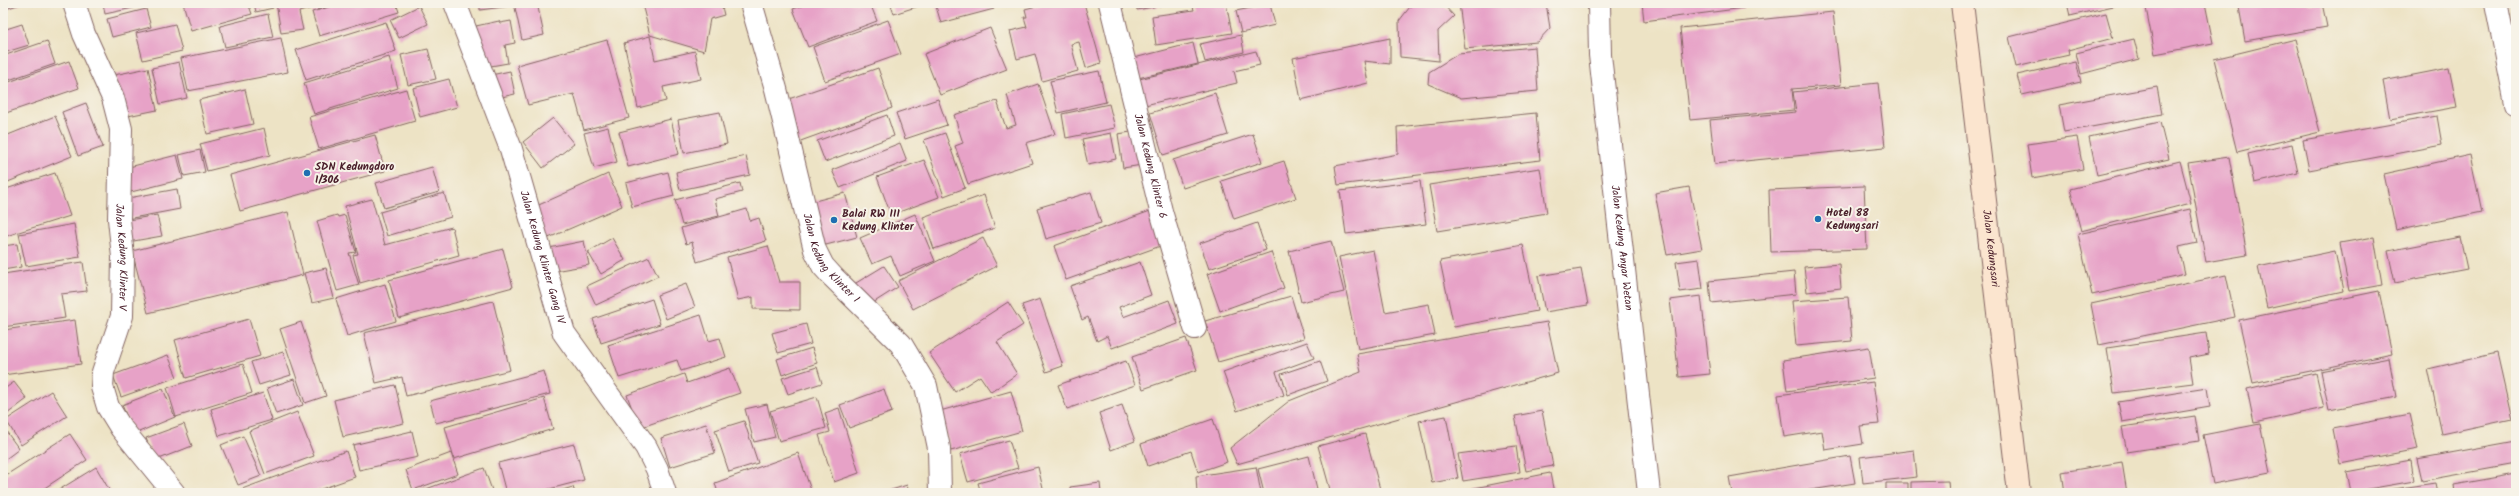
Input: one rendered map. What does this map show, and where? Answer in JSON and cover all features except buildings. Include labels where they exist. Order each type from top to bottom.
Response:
[{"type":"street","name":"Jalan Kedung Klinter V","points":[[74,3],[84,34],[113,98],[121,129],[119,219],[123,257],[122,316],[103,372],[102,387],[108,407],[121,428],[174,493]]},
{"type":"street","name":"Jalan Kedung Klinter Gang IV","points":[[455,3],[511,149],[564,333],[646,447],[657,469],[665,493]]},
{"type":"street","name":"Jalan Kedung Klinter 1","points":[[751,3],[776,90],[815,250],[823,266],[833,277],[901,344],[926,386],[939,448],[940,493]]},
{"type":"street","name":"Jalan Kedung Klinter 6","points":[[1110,3],[1159,204],[1195,328]]},
{"type":"street","name":"Jalan Kedung Anyar Wetan","points":[[1599,3],[1600,54],[1630,304],[1649,493]]},
{"type":"street","name":"Jalan Kedungsari","points":[[1962,3],[2019,493]]},
{"type":"street","points":[[2496,3],[2516,103]]},
{"type":"place","name":"SDN Kedungdoro I/306","points":[[307,173]]},
{"type":"place","name":"Hotel 88 Kedungsari","points":[[1818,219]]},
{"type":"place","name":"Balai RW III Kedung Klinter","points":[[834,220]]}]
